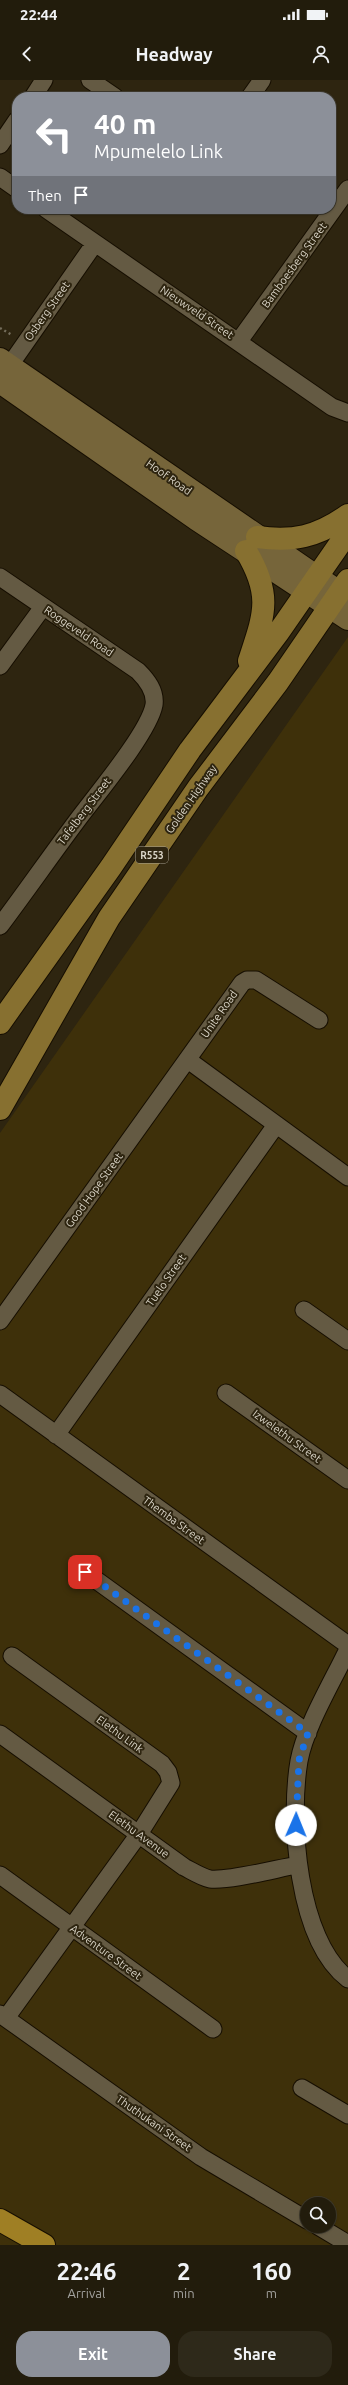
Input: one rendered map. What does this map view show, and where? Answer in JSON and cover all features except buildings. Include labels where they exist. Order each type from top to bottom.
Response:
[{"type":"highway","points":[[0,2220],[44,2245]]},
{"type":"main road","name":"Hoof Road","points":[[2,372],[252,544],[313,584],[342,594],[348,619]]},
{"type":"main road","points":[[243,677],[264,615],[264,595],[255,566],[252,544],[302,537],[332,526],[348,515]]},
{"type":"main road","name":"R553","points":[[0,1023],[111,867],[190,750],[313,584],[348,532]]},
{"type":"main road","name":"Golden Highway","points":[[0,1109],[109,918],[198,788],[342,594]]},
{"type":"street","points":[[36,92],[44,80]]},
{"type":"street","points":[[90,80],[108,92]]},
{"type":"street","points":[[254,92],[262,80]]},
{"type":"street","points":[[0,145],[12,127]]},
{"type":"street","points":[[0,178],[12,186]]},
{"type":"street","name":"Bamboesberg Street","points":[[336,206],[348,189]]},
{"type":"street","name":"Nieuwveld Street","points":[[53,214],[239,341],[332,407],[348,413]]},
{"type":"street","name":"Bamboesberg Street","points":[[239,341],[330,214]]},
{"type":"street","name":"Osberg Street","points":[[2,372],[95,243]]},
{"type":"street","name":"Roggeveld Road","points":[[0,577],[138,671],[152,690]]},
{"type":"street","points":[[0,666],[43,607]]},
{"type":"street","name":"Tafelberg Street","points":[[0,926],[124,758],[150,717],[154,703],[152,690]]},
{"type":"street","name":"Unite Road","points":[[188,1060],[240,985],[247,980],[256,980],[319,1020]]},
{"type":"street","points":[[188,1060],[348,1177]]},
{"type":"street","name":"Good Hope Street","points":[[0,1321],[188,1060]]},
{"type":"street","name":"Tuelo Street","points":[[56,1435],[276,1125]]},
{"type":"street","points":[[304,1310],[348,1341]]},
{"type":"street","name":"Izwelethu Street","points":[[226,1393],[348,1480]]},
{"type":"street","name":"Themba Street","points":[[0,1394],[348,1645]]},
{"type":"street","points":[[85,1572],[308,1733]]},
{"type":"street","points":[[348,1650],[308,1733],[299,1760],[296,1812],[297,1865],[320,1946],[332,1963],[348,1979]]},
{"type":"street","name":"Elethu Link","points":[[12,1656],[166,1768],[171,1779],[171,1785],[139,1834]]},
{"type":"street","name":"Elethu Avenue","points":[[0,1734],[184,1867],[210,1879],[232,1877],[297,1865]]},
{"type":"street","name":"Thuthukani Street","points":[[139,1834],[72,1927],[3,2016],[201,2157],[300,2216]]},
{"type":"street","name":"Adventure Street","points":[[0,1875],[213,2029]]},
{"type":"street","points":[[302,2088],[348,2115]]},
{"type":"street","points":[[330,2233],[348,2244]]},
{"type":"shaded area","points":[[348,637],[348,2245],[0,2245],[0,1133]]},
{"type":"route","points":[[85,1572],[308,1733],[299,1760],[296,1825]]}]
